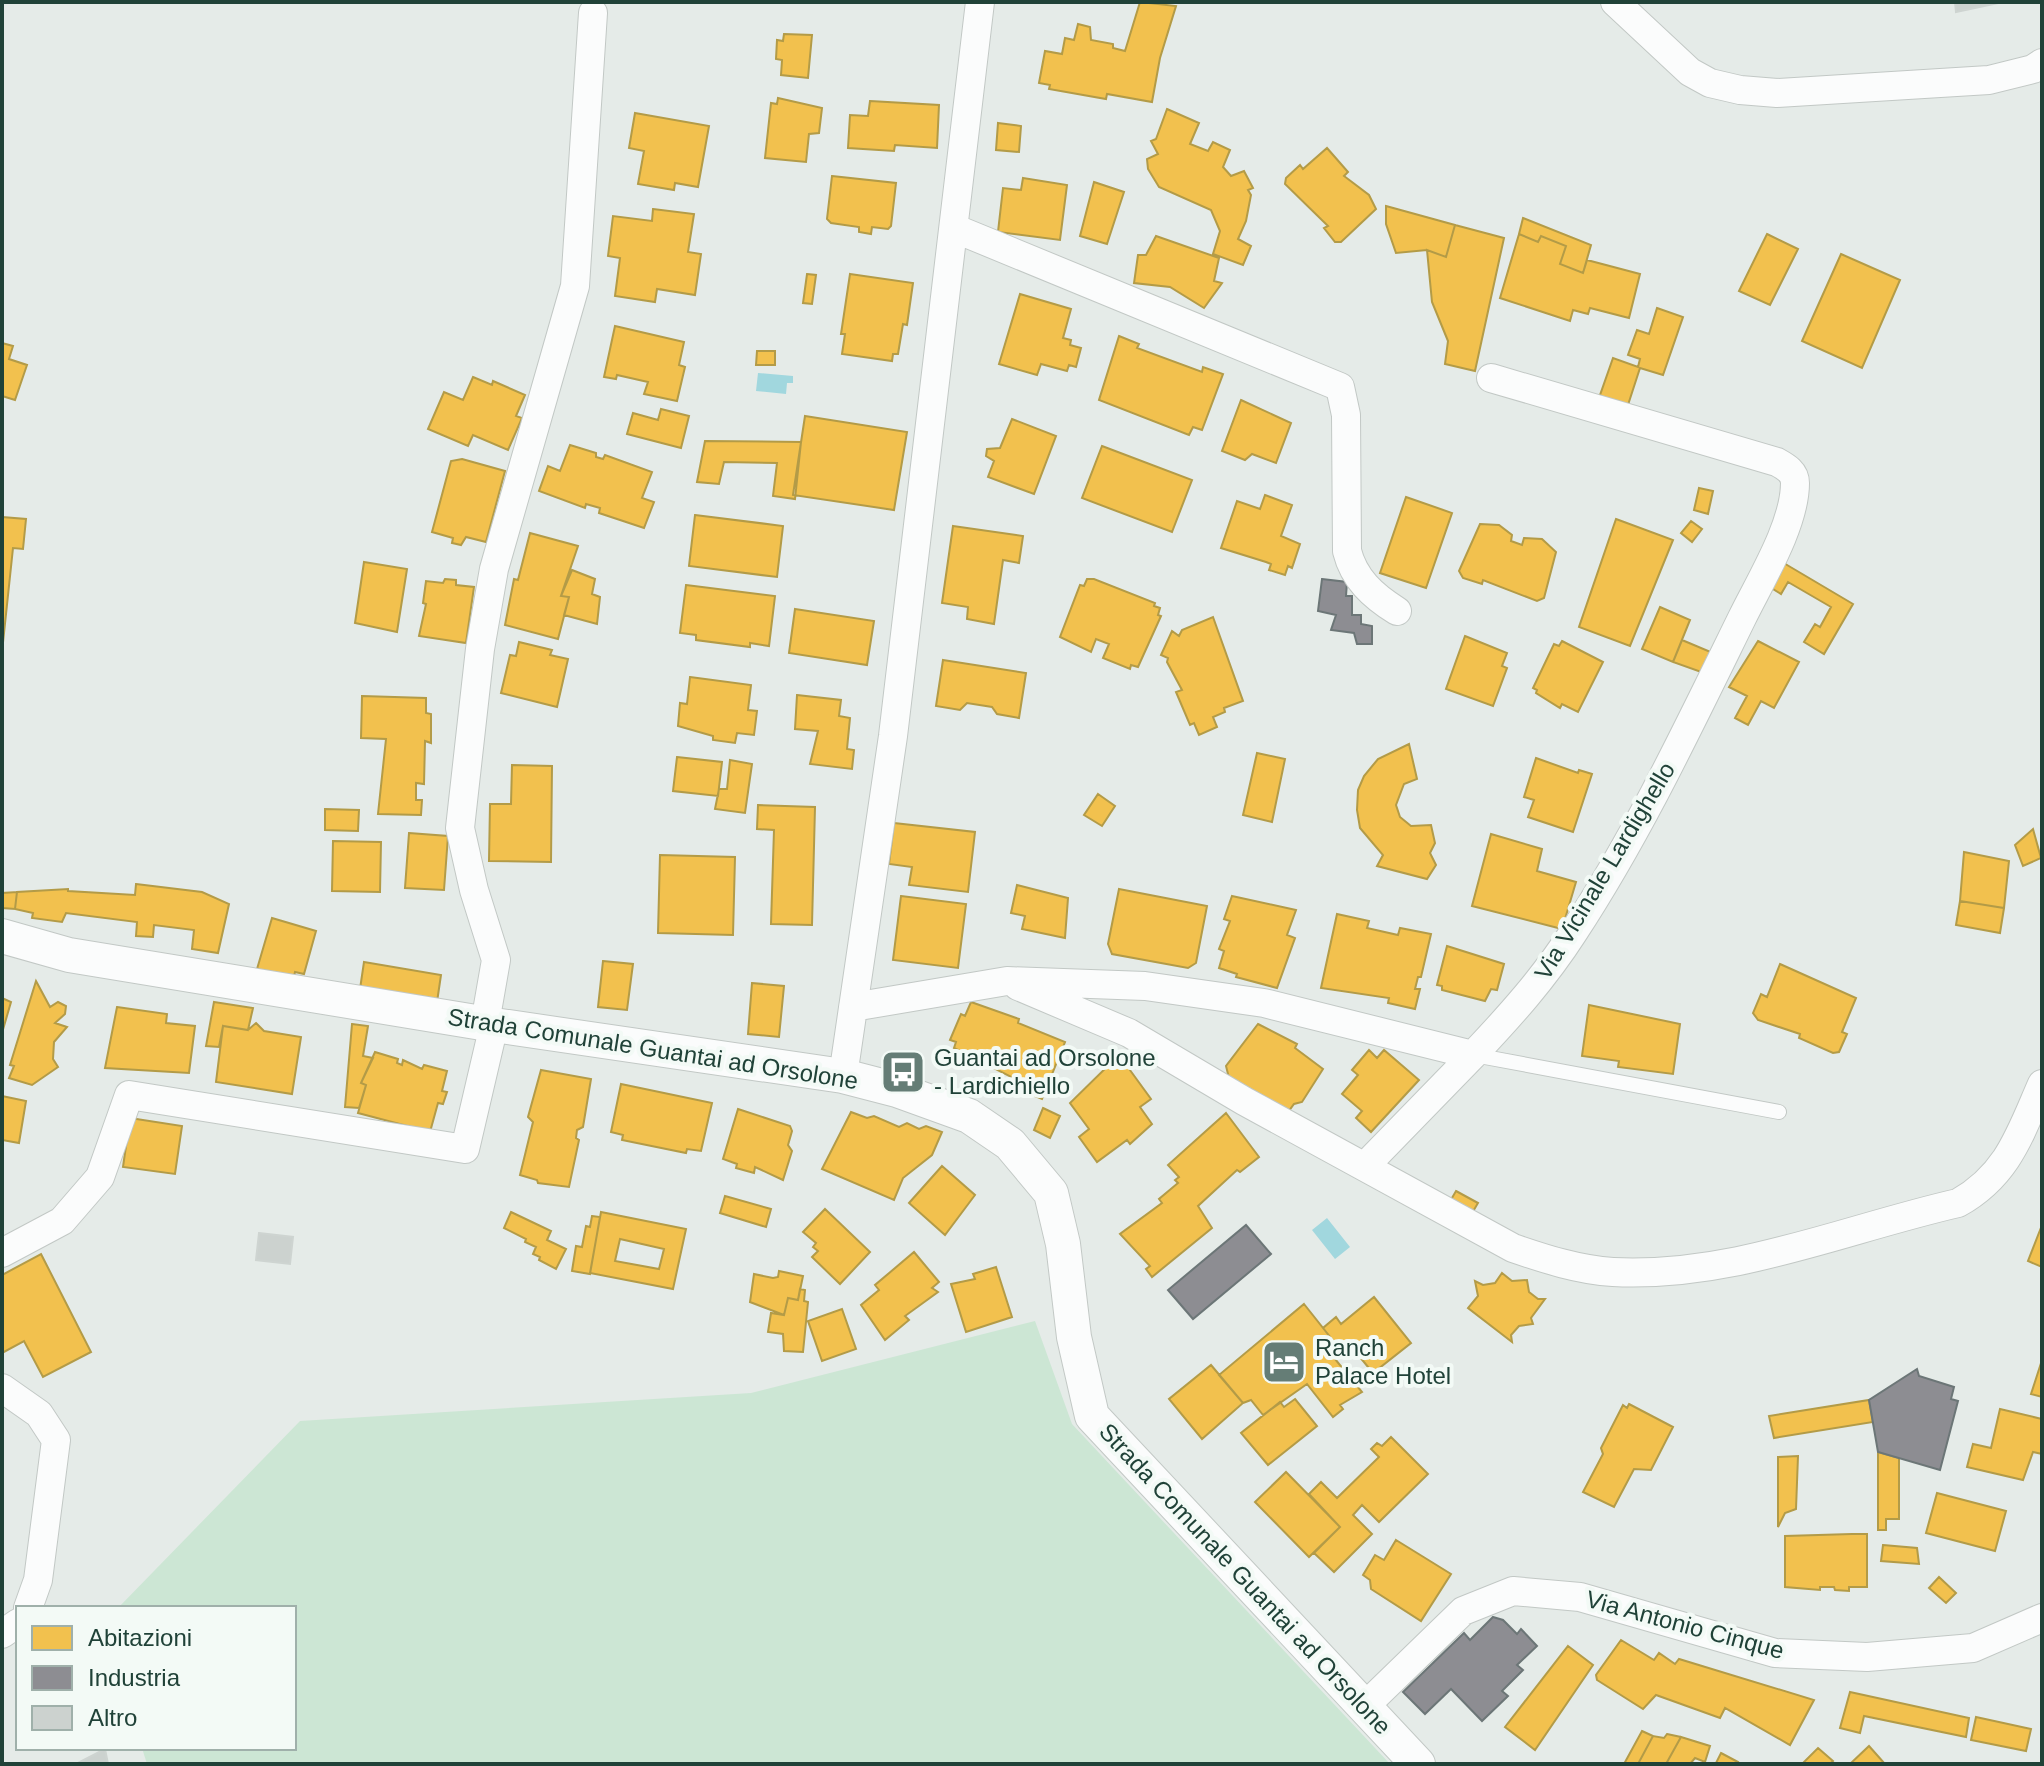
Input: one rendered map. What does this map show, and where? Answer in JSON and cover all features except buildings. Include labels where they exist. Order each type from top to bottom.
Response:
[{"type":"street","points":[[843,1076],[893,736],[956,229],[980,2]]},
{"type":"street","points":[[1615,2],[1690,72],[1710,83],[1740,90],[1777,93],[1989,80],[2042,63]]},
{"type":"street","points":[[2,1253],[62,1221],[100,1177],[129,1095],[465,1149],[490,1024],[496,960],[474,890],[460,828],[480,649],[494,569],[575,286],[593,13]]},
{"type":"street","points":[[956,229],[1340,387],[1346,415],[1347,551],[1351,565],[1365,587],[1397,611]]},
{"type":"street","name":"Via Vicinale Lardighello","points":[[1473,1055],[1528,996],[1574,932],[1676,753],[1771,559],[1792,505],[1795,480],[1789,469],[1777,462],[1491,378]]},
{"type":"street","name":"Strada Comunale Guantai ad Orsolone","points":[[2,936],[69,955],[490,1024],[843,1076],[897,1090],[969,1116],[1010,1144],[1051,1193],[1063,1244],[1074,1337],[1092,1416],[1418,1764]]},
{"type":"street","points":[[853,1007],[1007,981],[1145,986],[1264,1003],[1473,1055]]},
{"type":"street","points":[[1007,981],[1129,1033],[1244,1101],[1513,1248],[1560,1263],[1613,1272],[1686,1269],[1755,1259],[1958,1203],[1983,1189],[1999,1172],[2042,1084]]},
{"type":"street","points":[[1366,1165],[1473,1055]]},
{"type":"street","points":[[2,1388],[39,1414],[56,1440],[38,1580],[29,1606]]},
{"type":"street","name":"Via Antonio Cinque","points":[[1364,1707],[1463,1611],[1513,1591],[1580,1597],[1775,1653],[1867,1657],[1973,1648],[2042,1618]]},
{"type":"lane","points":[[1473,1055],[1779,1112]]},
{"type":"green space","points":[[1035,1321],[1072,1424],[1390,1764],[147,1764],[143,1750],[296,1750],[296,1606],[120,1606],[300,1421],[751,1393]]},
{"type":"water","points":[[758,373],[793,376],[793,383],[787,383],[786,394],[756,391]]},
{"type":"water","points":[[1327,1218],[1350,1247],[1335,1259],[1312,1230]]},
{"type":"place","name":"Guantai ad Orsolone - Lardichiello","points":[[903,1072]]},
{"type":"place","name":"Ranch Palace Hotel","points":[[1284,1362]]}]
